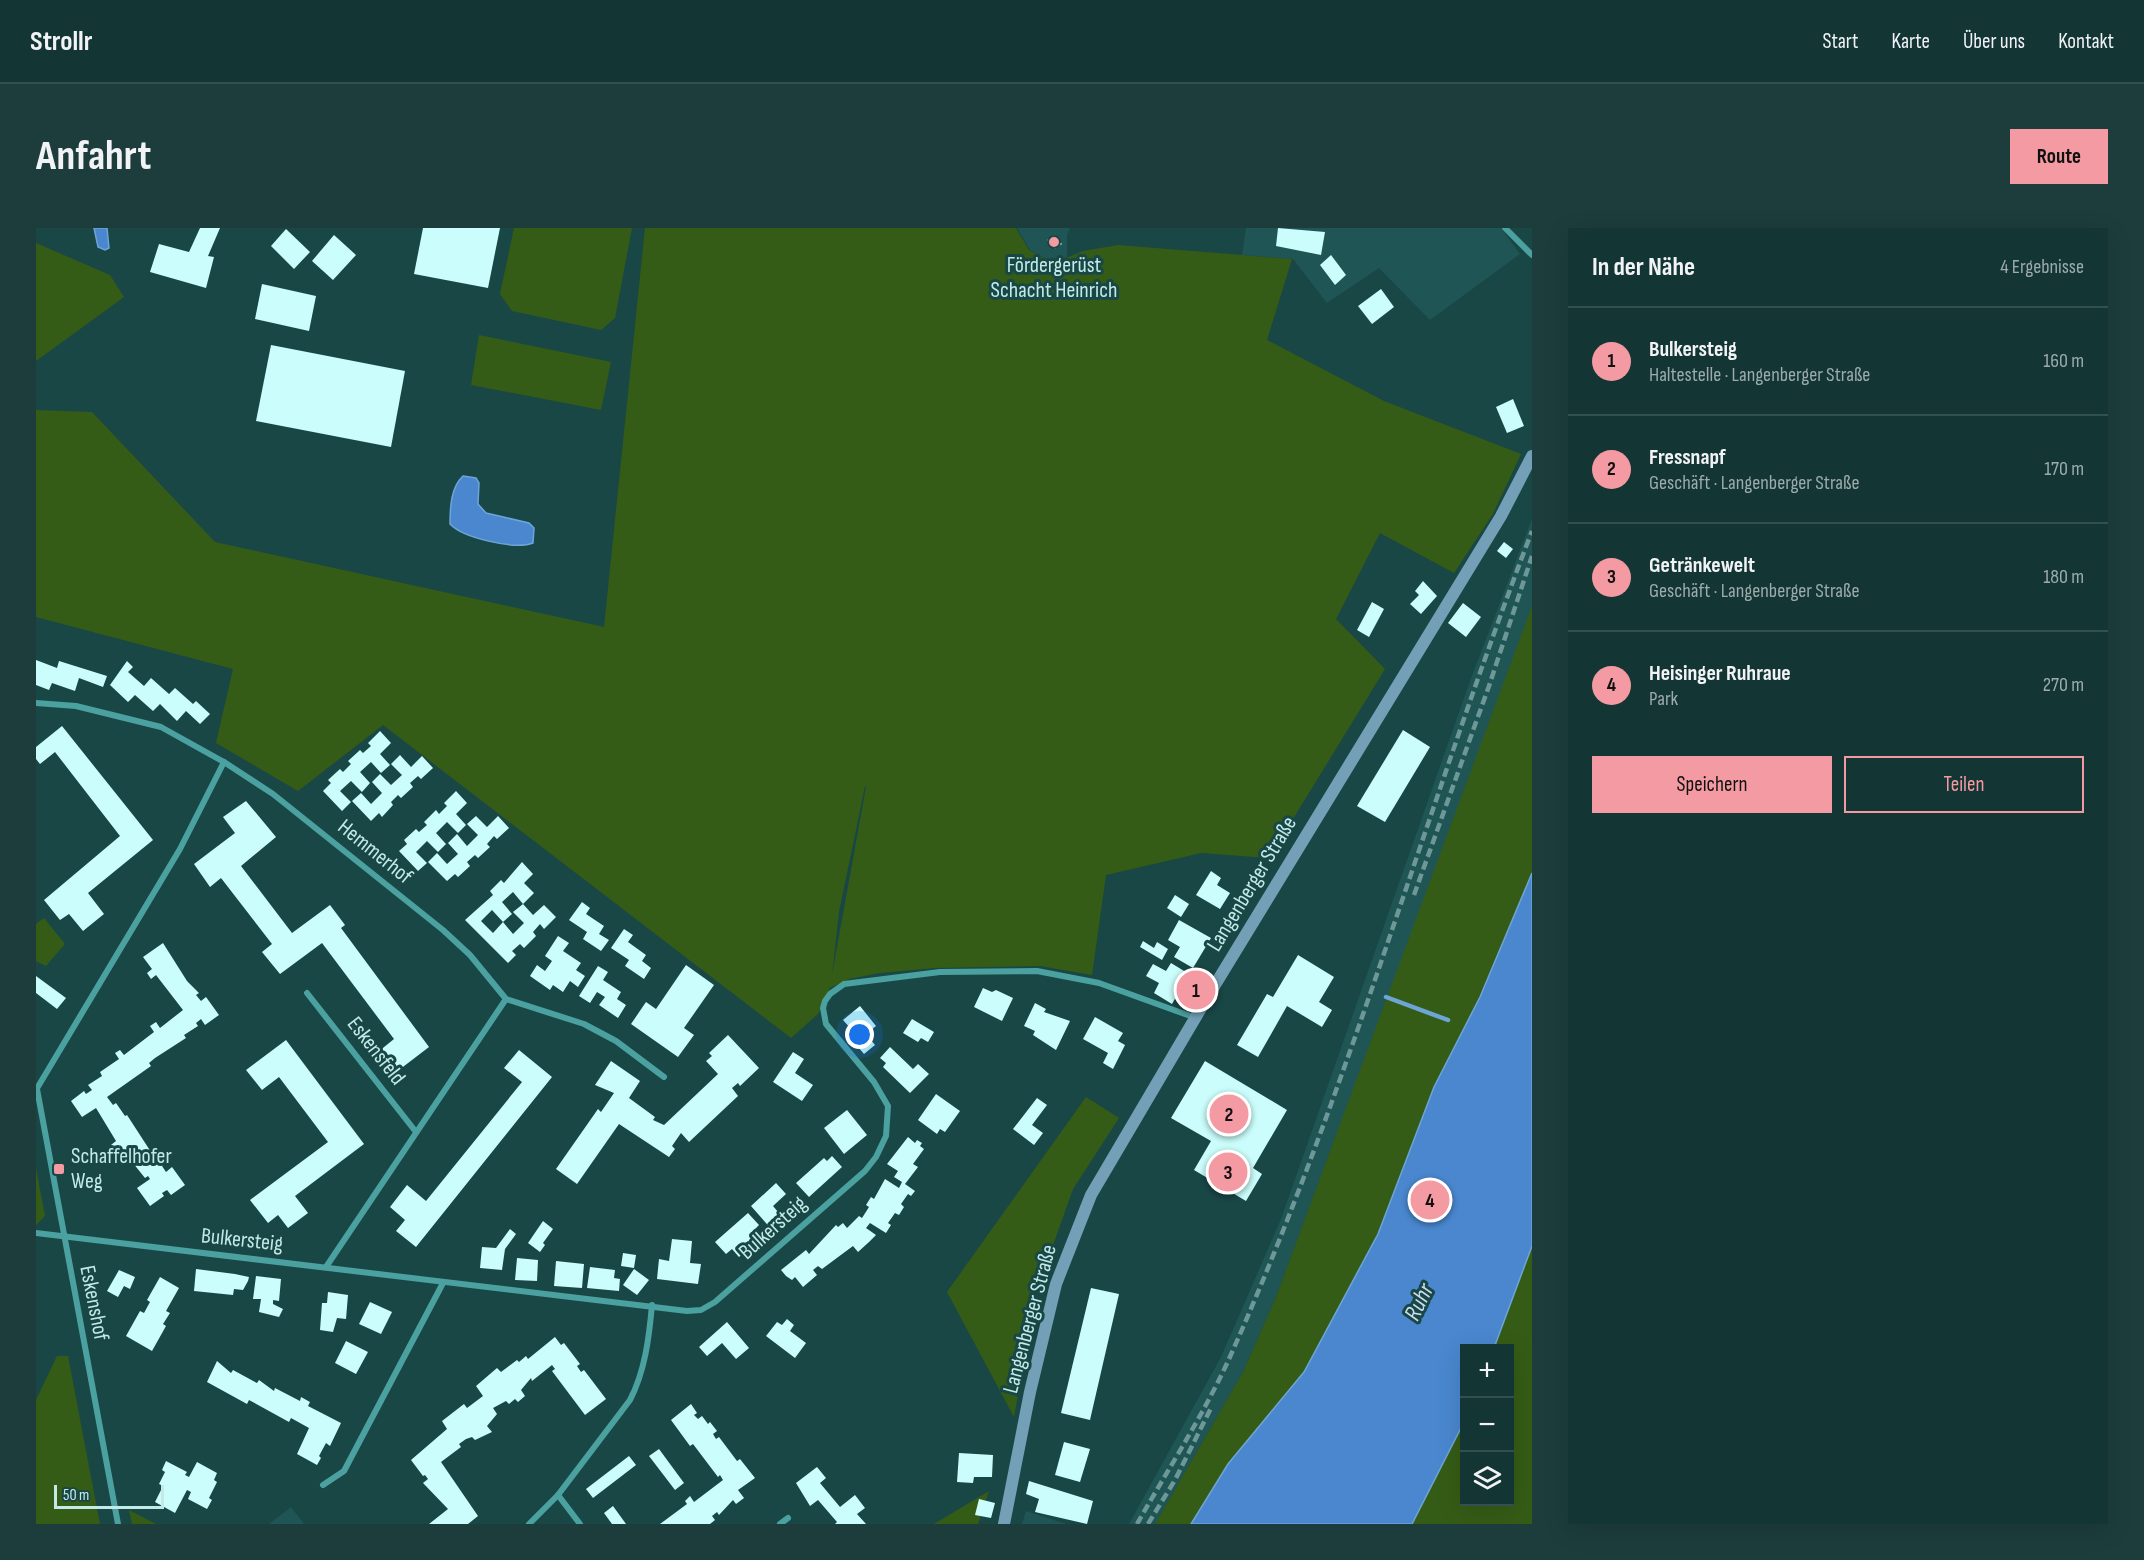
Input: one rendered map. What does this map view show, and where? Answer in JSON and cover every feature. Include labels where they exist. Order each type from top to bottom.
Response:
[{"type":"main road","name":"Langenberger Straße","points":[[1004,1524],[1030,1392],[1056,1284],[1091,1196],[1196,1018],[1501,516],[1532,456]]},
{"type":"street","points":[[1504,228],[1532,255]]},
{"type":"street","name":"Hemmerhof","points":[[36,703],[76,706],[161,727],[224,762],[273,794],[443,930],[470,955],[506,999]]},
{"type":"street","points":[[36,1089],[180,849],[224,762]]},
{"type":"street","name":"Bulkersteig","points":[[36,1233],[443,1283],[652,1305],[687,1311],[701,1310],[715,1302],[865,1171],[876,1157],[888,1129],[888,1106],[874,1082],[832,1032],[823,1016],[825,1001],[830,994],[844,984],[940,972],[1037,971],[1099,983],[1196,1018]]},
{"type":"street","name":"Eskensfeld","points":[[307,993],[416,1132]]},
{"type":"street","points":[[326,1267],[506,999],[584,1024],[616,1041],[664,1077]]},
{"type":"street","name":"Eskenshof","points":[[36,1089],[118,1524]]},
{"type":"street","points":[[323,1485],[344,1470],[443,1283]]},
{"type":"street","points":[[529,1524],[558,1495],[630,1400],[638,1384],[649,1340],[652,1305]]},
{"type":"street","points":[[558,1495],[580,1524]]},
{"type":"street","points":[[780,1524],[788,1518]]},
{"type":"shaded area","points":[[1017,228],[1070,228],[1067,235],[1067,257],[1054,263],[1030,250]]},
{"type":"shaded area","points":[[1246,228],[1501,228],[1520,254],[1430,320],[1379,268],[1327,303],[1293,259],[1242,255]]},
{"type":"shaded area","points":[[1532,519],[1532,606],[1522,638],[1276,1297],[1243,1372],[1155,1524],[1129,1524],[1221,1357],[1281,1219],[1470,681]]},
{"type":"shaded area","points":[[291,1507],[304,1524],[269,1524]]},
{"type":"shaded area","points":[[1026,1511],[1066,1524],[1022,1524]]},
{"type":"green space","points":[[514,228],[632,228],[615,318],[601,330],[512,311],[500,294]]},
{"type":"green space","points":[[645,228],[1016,228],[1029,250],[1054,263],[1083,251],[1118,245],[1292,259],[1267,340],[1384,401],[1521,454],[1493,514],[1454,573],[1380,533],[1336,619],[1385,669],[1269,858],[1201,853],[1106,875],[1092,975],[1040,966],[935,968],[880,973],[849,979],[830,988],[818,1014],[791,1038],[383,725],[298,791],[216,743],[233,669],[36,617],[36,410],[92,412],[215,542],[604,627]],"holes":[[[866,787],[832,975],[839,912]]]},
{"type":"green space","points":[[36,243],[110,275],[124,297],[36,361]]},
{"type":"green space","points":[[479,335],[611,362],[601,410],[471,385]]},
{"type":"green space","points":[[1532,606],[1532,1524],[1155,1524],[1243,1372],[1276,1297]]},
{"type":"green space","points":[[44,918],[65,944],[46,966],[36,961],[36,924]]},
{"type":"green space","points":[[1086,1097],[1119,1118],[1073,1189],[1037,1290],[1014,1417],[947,1292]]},
{"type":"green space","points":[[36,1168],[45,1216],[36,1225]]},
{"type":"green space","points":[[57,1356],[68,1356],[100,1524],[36,1524],[36,1400]]},
{"type":"green space","points":[[989,1491],[978,1524],[934,1524]]},
{"type":"green space","points":[[129,1510],[156,1524],[132,1524]]},
{"type":"water","points":[[94,228],[107,228],[109,248],[105,250],[98,247]]},
{"type":"water","points":[[463,476],[476,478],[479,483],[478,504],[486,513],[529,523],[534,528],[533,543],[502,544],[466,534],[450,524],[454,492]]},
{"type":"water","name":"Ruhr","points":[[1532,873],[1532,1246],[1495,1344],[1460,1344],[1460,1430],[1412,1524],[1191,1524],[1228,1464],[1304,1372],[1378,1234],[1434,1087],[1480,997]]},
{"type":"building","points":[[200,228],[220,228],[208,256],[214,257],[206,288],[150,272],[159,244],[189,252]]},
{"type":"building","points":[[423,228],[500,228],[488,288],[414,274]]},
{"type":"building","points":[[1278,228],[1325,232],[1321,255],[1276,246]]},
{"type":"building","points":[[286,229],[310,252],[294,269],[271,246]]},
{"type":"building","points":[[334,235],[356,255],[333,280],[312,261]]},
{"type":"building","name":"Fördergerüst Schacht Heinrich","points":[[1054,235],[1062,244],[1055,249],[1047,240]]},
{"type":"building","points":[[1331,255],[1346,275],[1335,285],[1320,265]]},
{"type":"building","points":[[262,284],[316,296],[309,331],[255,319]]},
{"type":"building","points":[[1381,289],[1394,307],[1372,324],[1358,306]]},
{"type":"building","points":[[271,345],[405,371],[391,447],[256,421]]},
{"type":"building","points":[[1513,399],[1524,426],[1507,433],[1496,407]]},
{"type":"building","points":[[1504,542],[1513,549],[1506,558],[1497,551]]},
{"type":"building","points":[[1423,581],[1437,596],[1421,614],[1410,604],[1419,595],[1415,591]]},
{"type":"building","points":[[1372,602],[1384,609],[1369,637],[1357,630]]},
{"type":"building","points":[[1463,603],[1481,617],[1466,637],[1448,623]]},
{"type":"building","points":[[36,660],[57,668],[59,661],[107,676],[103,687],[79,678],[75,691],[52,683],[49,690],[36,685]]},
{"type":"building","points":[[127,661],[133,667],[128,672],[144,686],[151,678],[169,694],[175,688],[193,704],[196,701],[210,714],[200,724],[186,711],[177,721],[160,704],[153,711],[135,695],[128,702],[110,685]]},
{"type":"building","points":[[62,726],[153,840],[88,893],[104,914],[83,931],[69,914],[60,920],[44,900],[120,836],[55,752],[40,764],[36,759],[36,747]]},
{"type":"building","points":[[1403,730],[1430,747],[1385,822],[1357,806]]},
{"type":"building","points":[[380,731],[391,743],[380,754],[390,765],[381,773],[371,762],[360,772],[370,783],[362,792],[351,781],[340,791],[351,802],[342,811],[323,791],[331,783],[328,780],[340,769],[343,772],[351,764],[348,761],[360,750],[363,753],[371,746],[368,743]]},
{"type":"building","points":[[400,755],[411,767],[422,756],[433,768],[421,779],[418,776],[410,783],[413,787],[401,798],[398,795],[391,802],[393,805],[382,817],[379,813],[371,821],[352,801],[361,793],[371,804],[382,793],[372,782],[380,774],[391,785],[402,775],[391,764]]},
{"type":"building","points":[[456,791],[467,803],[456,814],[466,825],[458,833],[447,822],[436,833],[446,844],[438,852],[427,841],[416,852],[427,863],[418,871],[399,851],[407,844],[404,840],[416,829],[419,832],[427,825],[424,822],[436,810],[439,814],[447,806],[444,803]]},
{"type":"building","points":[[246,801],[276,837],[241,866],[292,933],[330,905],[345,925],[341,928],[429,1047],[395,1073],[378,1052],[394,1039],[322,943],[280,974],[262,952],[272,944],[221,878],[210,887],[194,864],[235,833],[223,817]]},
{"type":"building","points":[[476,816],[487,827],[498,816],[509,828],[497,839],[494,836],[487,844],[490,847],[478,858],[475,855],[467,862],[470,866],[458,877],[455,874],[447,881],[428,862],[437,853],[447,864],[458,854],[448,843],[457,834],[467,846],[478,835],[467,824]]},
{"type":"building","points":[[522,862],[533,874],[524,883],[534,893],[523,904],[533,915],[544,905],[556,917],[544,929],[540,924],[533,932],[536,936],[524,948],[520,944],[512,951],[516,955],[508,963],[465,920],[493,895],[490,891],[501,880],[504,883]],"holes":[[[513,892],[523,904],[513,912],[524,923],[513,934],[503,922],[512,914],[502,902]],[[492,910],[503,922],[493,933],[481,921]]]},
{"type":"building","points":[[1211,871],[1221,878],[1217,885],[1230,893],[1220,909],[1196,895]]},
{"type":"building","points":[[1175,895],[1189,904],[1181,917],[1167,908]]},
{"type":"building","points":[[582,902],[590,908],[586,914],[604,926],[599,934],[609,940],[601,951],[583,939],[587,932],[569,920]]},
{"type":"building","points":[[1179,920],[1211,938],[1193,968],[1174,957],[1180,947],[1168,940]]},
{"type":"building","points":[[624,929],[633,935],[628,942],[646,955],[642,961],[651,968],[644,979],[625,966],[629,960],[611,948]]},
{"type":"building","points":[[558,936],[569,943],[563,951],[581,963],[576,970],[585,976],[578,987],[570,981],[563,992],[553,985],[550,990],[530,976],[537,965],[545,971],[552,961],[545,956]]},
{"type":"building","points":[[1143,941],[1154,948],[1157,942],[1168,949],[1162,960],[1140,947]]},
{"type":"building","points":[[163,943],[187,981],[199,993],[196,995],[201,1001],[206,997],[219,1015],[205,1025],[201,1019],[196,1023],[198,1026],[184,1035],[186,1038],[155,1058],[149,1063],[151,1066],[107,1097],[113,1105],[116,1103],[125,1116],[127,1115],[151,1152],[154,1150],[164,1164],[162,1166],[166,1172],[172,1167],[185,1185],[171,1195],[167,1190],[162,1193],[164,1196],[150,1206],[137,1188],[150,1179],[148,1176],[145,1178],[120,1147],[115,1151],[111,1145],[116,1141],[96,1108],[82,1117],[71,1101],[84,1091],[86,1094],[92,1090],[88,1085],[102,1076],[100,1072],[119,1059],[115,1053],[120,1050],[124,1055],[154,1032],[150,1026],[156,1022],[160,1028],[183,1010],[156,975],[151,979],[147,973],[152,969],[143,957]]},
{"type":"building","points":[[1298,955],[1334,977],[1319,1002],[1332,1010],[1322,1027],[1287,1006],[1258,1057],[1237,1045],[1267,994],[1273,997]]},
{"type":"building","points":[[1171,963],[1189,974],[1172,1004],[1154,993],[1159,983],[1146,976],[1153,964],[1166,971]]},
{"type":"building","points":[[686,965],[714,985],[684,1028],[694,1035],[678,1057],[631,1024],[646,1002],[656,1009]]},
{"type":"building","points":[[598,966],[608,972],[603,980],[621,992],[617,999],[626,1005],[618,1018],[599,1005],[605,997],[597,992],[590,1003],[579,996]]},
{"type":"building","points":[[36,976],[66,998],[57,1009],[36,993]]},
{"type":"building","points":[[983,988],[992,992],[996,990],[1013,998],[1002,1021],[974,1007]]},
{"type":"building","points":[[1035,1003],[1046,1009],[1044,1012],[1070,1021],[1056,1050],[1033,1035],[1035,1031],[1024,1026]]},
{"type":"building","points":[[860,1006],[876,1026],[866,1034],[875,1045],[864,1054],[853,1041],[858,1037],[843,1020]]},
{"type":"building","points":[[1095,1017],[1123,1033],[1118,1041],[1125,1045],[1113,1069],[1103,1063],[1108,1053],[1083,1039]]},
{"type":"building","points":[[912,1019],[934,1032],[928,1042],[921,1038],[918,1042],[903,1033]]},
{"type":"building","points":[[728,1035],[759,1068],[740,1086],[738,1083],[732,1088],[738,1096],[689,1142],[681,1133],[672,1146],[675,1149],[669,1157],[619,1124],[577,1184],[556,1169],[598,1109],[601,1112],[614,1093],[595,1085],[611,1061],[640,1081],[629,1098],[655,1117],[653,1120],[664,1125],[718,1074],[706,1061],[712,1056],[709,1053]]},
{"type":"building","points":[[286,1040],[364,1144],[295,1196],[308,1213],[288,1228],[278,1215],[268,1223],[250,1200],[328,1142],[279,1077],[262,1090],[246,1070]]},
{"type":"building","points":[[890,1047],[913,1069],[918,1064],[929,1074],[910,1093],[883,1067],[886,1063],[880,1058]]},
{"type":"building","points":[[519,1050],[552,1077],[416,1247],[396,1231],[405,1220],[390,1207],[407,1185],[426,1201],[522,1082],[504,1068]]},
{"type":"building","points":[[793,1052],[804,1059],[795,1073],[813,1085],[802,1101],[773,1082]]},
{"type":"building","points":[[1205,1061],[1287,1110],[1253,1168],[1262,1174],[1246,1201],[1194,1170],[1211,1141],[1171,1118]]},
{"type":"building","points":[[936,1094],[960,1111],[945,1132],[940,1129],[937,1134],[918,1120]]},
{"type":"building","points":[[1037,1098],[1047,1105],[1032,1125],[1043,1133],[1034,1145],[1013,1129]]},
{"type":"building","points":[[847,1110],[867,1135],[844,1154],[824,1128]]},
{"type":"building","points":[[908,1137],[915,1143],[917,1140],[922,1143],[920,1146],[924,1149],[913,1164],[918,1167],[905,1184],[915,1191],[911,1196],[908,1194],[901,1204],[904,1207],[899,1215],[895,1213],[888,1223],[891,1225],[886,1233],[870,1223],[866,1228],[876,1235],[869,1242],[858,1252],[853,1246],[822,1269],[818,1266],[813,1270],[817,1275],[803,1287],[795,1277],[792,1280],[786,1276],[781,1270],[806,1250],[809,1254],[836,1225],[838,1227],[843,1223],[847,1228],[859,1216],[862,1218],[869,1207],[866,1205],[871,1197],[874,1199],[885,1179],[899,1188],[902,1182],[894,1177],[898,1171],[887,1164]]},
{"type":"building","points":[[832,1156],[842,1167],[809,1197],[796,1183],[824,1158],[827,1161]]},
{"type":"building","points":[[776,1183],[786,1194],[773,1206],[784,1219],[772,1230],[751,1206]]},
{"type":"building","points":[[748,1213],[759,1225],[753,1231],[760,1239],[739,1257],[732,1249],[726,1254],[715,1242]]},
{"type":"building","points":[[543,1221],[553,1229],[543,1243],[545,1245],[540,1252],[528,1243]]},
{"type":"building","points":[[510,1229],[516,1234],[505,1249],[502,1270],[480,1268],[482,1247],[496,1248]]},
{"type":"building","points":[[672,1239],[692,1241],[690,1263],[701,1264],[698,1284],[657,1279],[659,1259],[669,1261]]},
{"type":"building","points":[[623,1253],[636,1255],[634,1268],[621,1266]]},
{"type":"building","points":[[517,1258],[538,1260],[537,1281],[515,1280]]},
{"type":"building","points":[[556,1261],[584,1264],[582,1288],[554,1286]]},
{"type":"building","points":[[590,1267],[615,1270],[614,1278],[620,1279],[619,1291],[587,1288]]},
{"type":"building","points":[[196,1269],[249,1277],[243,1290],[234,1289],[233,1295],[194,1291]]},
{"type":"building","points":[[634,1269],[649,1280],[637,1295],[623,1285]]},
{"type":"building","points":[[119,1270],[135,1277],[130,1289],[124,1286],[118,1297],[107,1291]]},
{"type":"building","points":[[256,1276],[281,1279],[279,1301],[273,1300],[273,1304],[283,1309],[279,1317],[259,1312],[261,1299],[253,1299]]},
{"type":"building","points":[[160,1277],[179,1288],[166,1311],[170,1313],[163,1324],[166,1326],[152,1351],[126,1336],[140,1311],[144,1313],[150,1302],[147,1300]]},
{"type":"building","points":[[1091,1288],[1119,1294],[1090,1420],[1061,1413]]},
{"type":"building","points":[[328,1292],[348,1295],[346,1319],[337,1318],[333,1332],[320,1330],[322,1303],[327,1303]]},
{"type":"building","points":[[370,1302],[392,1312],[381,1334],[359,1324]]},
{"type":"building","points":[[787,1319],[794,1325],[790,1331],[806,1343],[795,1358],[766,1336],[777,1322],[782,1325]]},
{"type":"building","points":[[727,1322],[749,1348],[736,1359],[722,1343],[707,1356],[699,1347]]},
{"type":"building","points":[[555,1337],[561,1345],[564,1343],[580,1364],[577,1366],[581,1372],[584,1370],[606,1399],[585,1415],[552,1371],[555,1369],[552,1365],[532,1381],[531,1378],[521,1390],[525,1396],[518,1402],[515,1399],[509,1404],[506,1401],[493,1408],[497,1414],[487,1426],[492,1432],[475,1440],[472,1437],[466,1439],[459,1444],[461,1447],[441,1462],[478,1516],[468,1524],[429,1524],[448,1509],[423,1483],[428,1479],[411,1460],[447,1429],[442,1421],[464,1404],[467,1408],[483,1396],[476,1386],[497,1368],[501,1372],[517,1360],[519,1362],[526,1356],[528,1359]]},
{"type":"building","points":[[346,1341],[368,1352],[356,1374],[335,1363]]},
{"type":"building","points":[[217,1361],[231,1373],[233,1370],[257,1383],[259,1380],[274,1391],[275,1388],[300,1401],[301,1397],[310,1402],[308,1406],[341,1423],[330,1446],[326,1443],[317,1465],[297,1454],[309,1428],[291,1418],[289,1422],[249,1400],[247,1404],[207,1382]]},
{"type":"building","points":[[691,1404],[697,1413],[694,1415],[698,1419],[702,1416],[708,1424],[710,1422],[717,1431],[713,1434],[716,1439],[719,1437],[737,1461],[740,1459],[755,1478],[738,1490],[744,1498],[736,1504],[733,1500],[719,1515],[717,1512],[712,1516],[715,1520],[710,1524],[660,1524],[687,1504],[685,1501],[690,1496],[694,1502],[723,1480],[720,1475],[718,1477],[693,1444],[690,1446],[671,1420]]},
{"type":"building","points":[[1064,1442],[1090,1449],[1080,1482],[1055,1475]]},
{"type":"building","points":[[659,1449],[684,1483],[675,1490],[649,1456]]},
{"type":"building","points":[[959,1453],[993,1455],[992,1477],[974,1477],[973,1483],[957,1482]]},
{"type":"building","points":[[629,1456],[636,1465],[593,1498],[586,1489]]},
{"type":"building","points":[[166,1461],[187,1472],[185,1475],[189,1477],[197,1462],[217,1473],[214,1480],[217,1482],[209,1498],[212,1500],[207,1509],[188,1499],[191,1492],[187,1490],[175,1513],[155,1502],[163,1486],[159,1484],[165,1472],[162,1470]]},
{"type":"building","points":[[817,1467],[826,1478],[820,1483],[840,1507],[855,1495],[865,1508],[857,1514],[866,1524],[835,1524],[837,1522],[818,1500],[810,1506],[796,1483]]},
{"type":"building","points":[[1029,1481],[1093,1501],[1087,1524],[1035,1512],[1039,1499],[1026,1494]]},
{"type":"building","points":[[979,1499],[995,1503],[991,1518],[975,1515]]},
{"type":"building","points":[[613,1506],[626,1524],[612,1524],[604,1513]]},
{"type":"waterway","points":[[1386,997],[1448,1020]]},
{"type":"railway","points":[[1137,1524],[1219,1380],[1272,1258],[1350,1051],[1457,738],[1532,531]]},
{"type":"railway","points":[[1414,895],[1489,686],[1532,556]]},
{"type":"railway","points":[[1148,1524],[1175,1480],[1211,1408]]},
{"type":"place","name":"Fördergerüst Schacht Heinrich","points":[[1054,242]]},
{"type":"place","name":"Bulkersteig","points":[[1196,990]]},
{"type":"place","name":"Fressnapf","points":[[1229,1114]]},
{"type":"place","name":"Schaffelhofer Weg","points":[[59,1169]]},
{"type":"place","name":"Getränkewelt","points":[[1228,1172]]},
{"type":"place","name":"Heisinger Ruhraue","points":[[1430,1200]]}]
